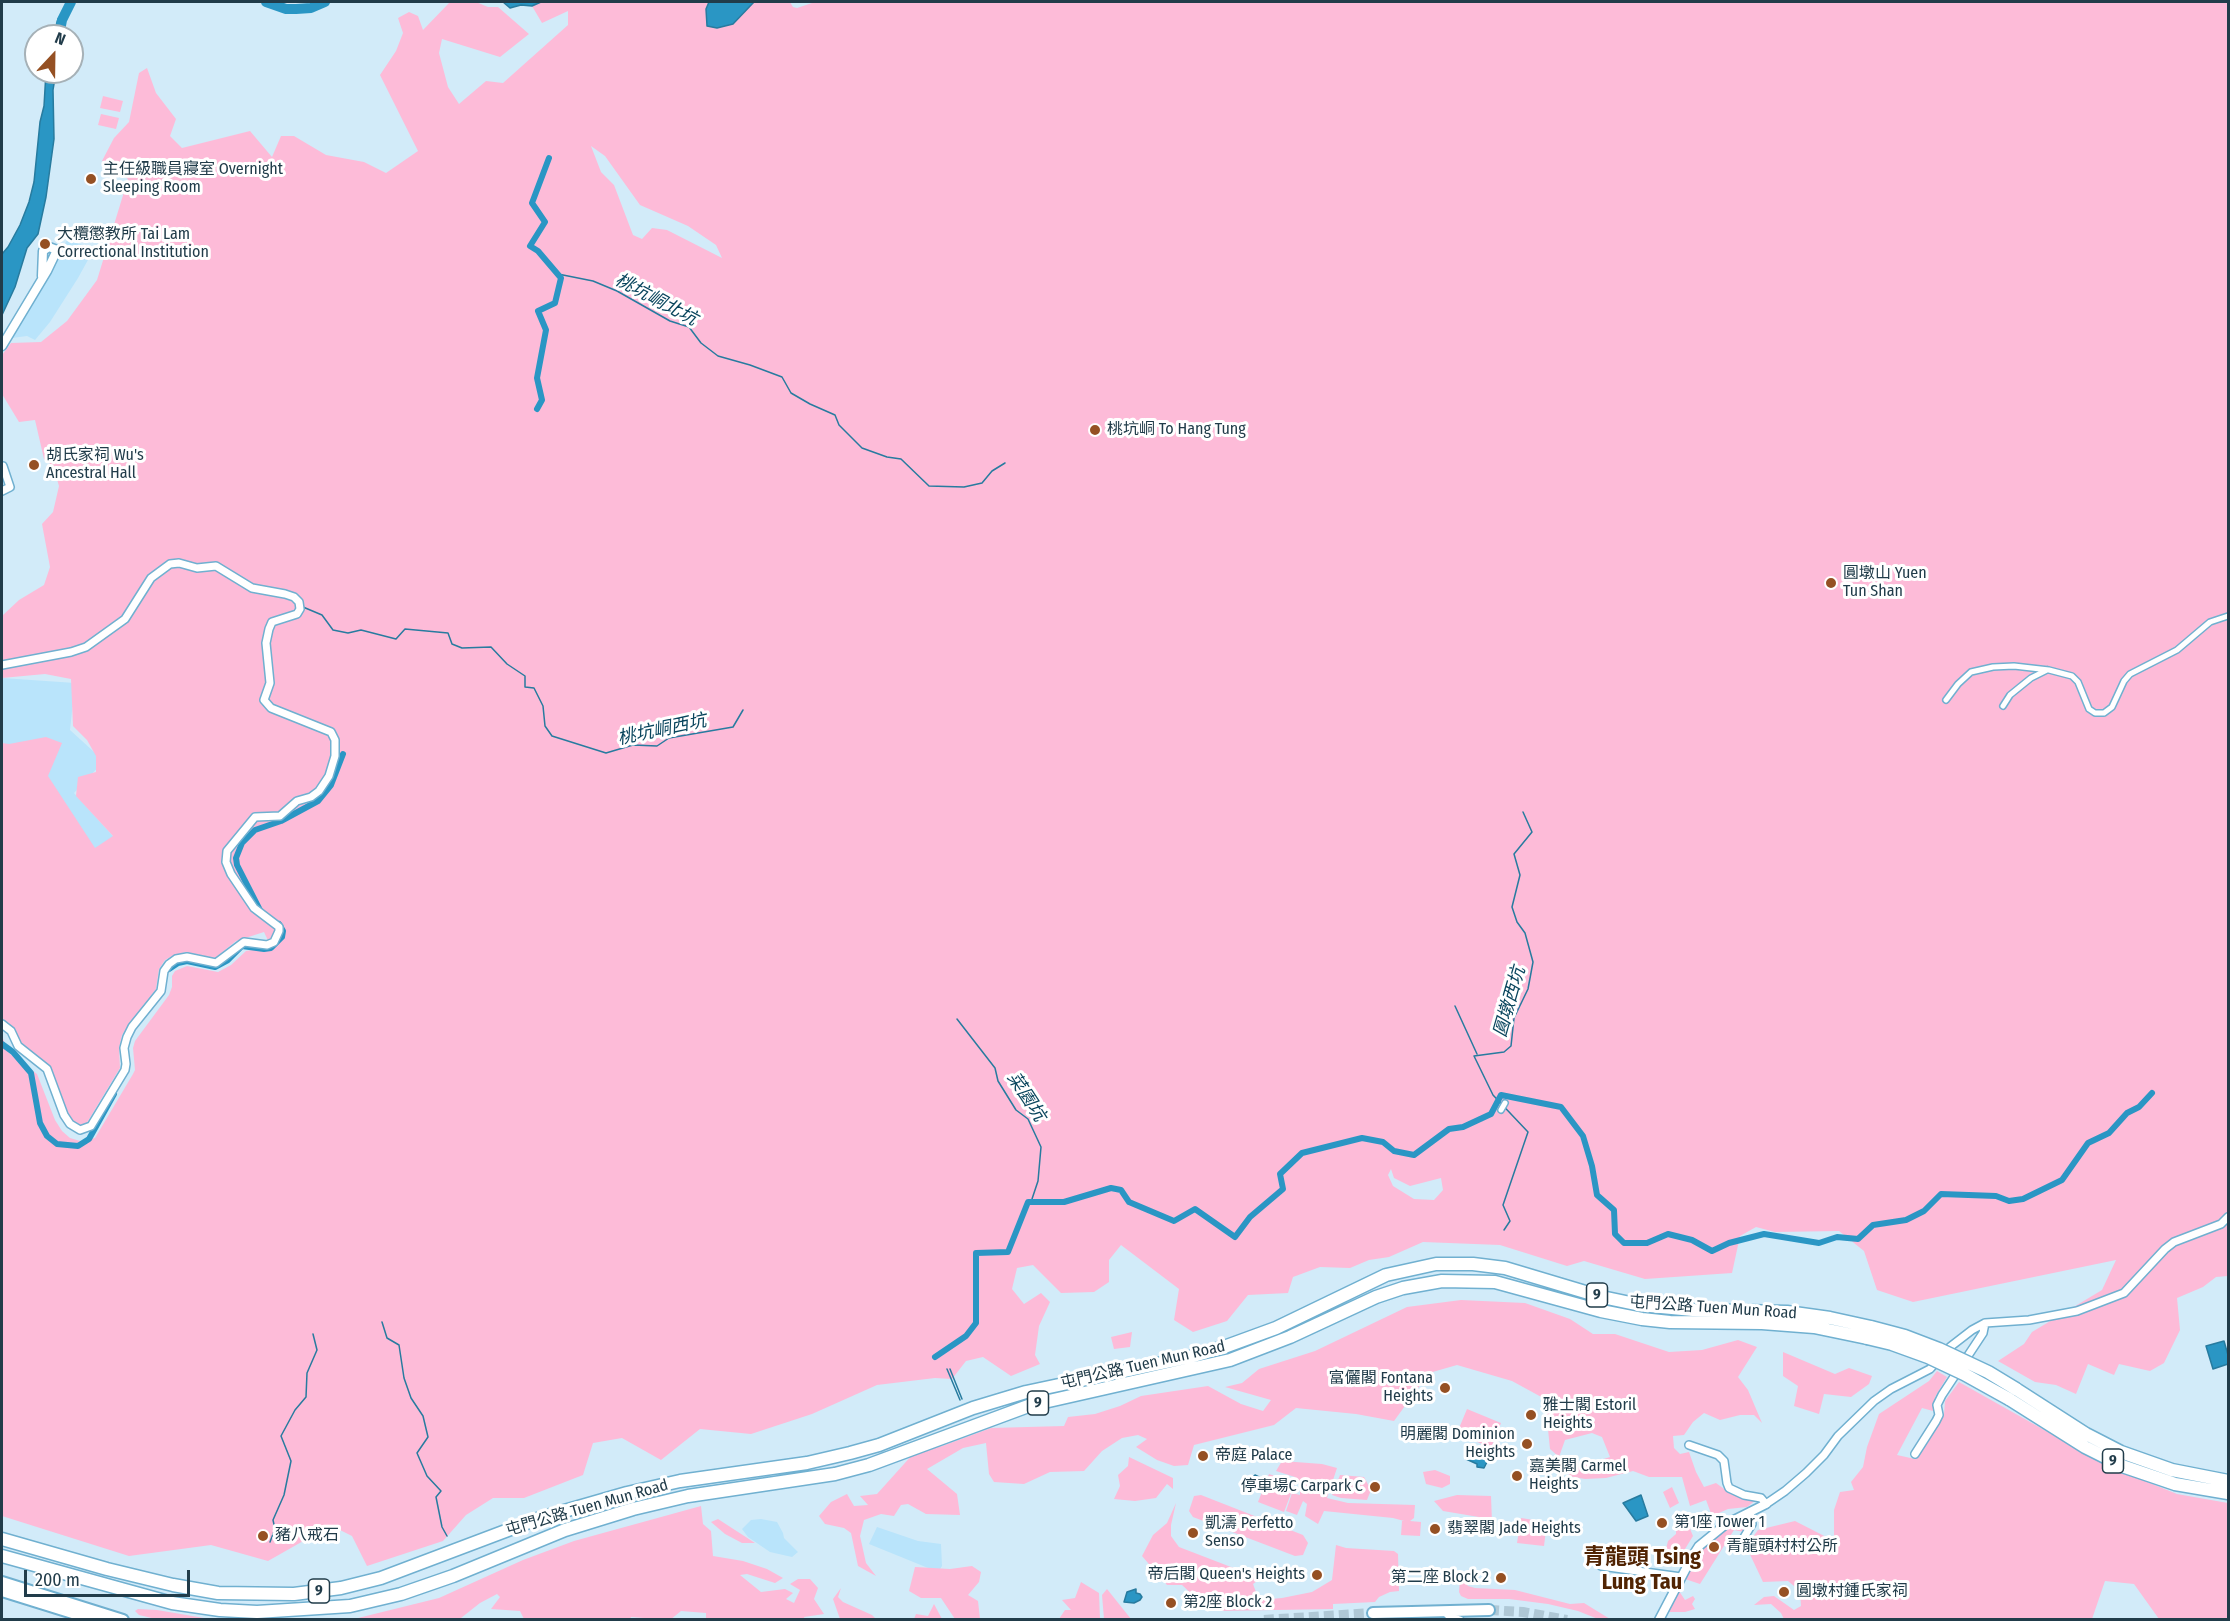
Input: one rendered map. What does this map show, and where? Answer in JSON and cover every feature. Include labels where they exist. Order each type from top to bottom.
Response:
[{"type":"highway","name":"屯門公路 Tuen Mun Road","points":[[2,1539],[107,1569],[172,1585],[218,1593],[294,1594],[341,1588],[381,1578],[540,1518],[627,1493],[680,1481],[807,1463],[850,1454],[973,1408],[1015,1395],[1224,1347],[1285,1323],[1386,1275],[1436,1264],[1473,1264],[1505,1268],[1602,1297],[1640,1305],[1693,1310],[1787,1312],[1830,1318],[1869,1332]]},
{"type":"highway","name":"屯門公路 Tuen Mun Road","points":[[2,1556],[172,1603],[220,1610],[257,1612],[350,1606],[412,1591],[565,1530],[633,1509],[688,1496],[835,1474],[869,1465],[969,1426],[1031,1405],[1230,1360],[1290,1337],[1389,1292],[1442,1281],[1495,1282],[1601,1311],[1642,1319],[1670,1322],[1762,1323],[1905,1336],[1988,1372],[2013,1394],[2085,1447],[2125,1467],[2175,1484],[2229,1493]]},
{"type":"highway","name":"屯門公路 Tuen Mun Road","points":[[2013,1394],[2121,1452],[2172,1470],[2229,1480]]},
{"type":"main road","points":[[2,1582],[123,1620]]},
{"type":"main road","points":[[2,1591],[95,1620]]},
{"type":"main road","points":[[1373,1613],[1489,1610]]},
{"type":"street","points":[[2,346],[42,276],[43,251],[49,247],[57,250]]},
{"type":"street","points":[[2,491],[9,489],[10,484],[3,466]]},
{"type":"street","points":[[2,665],[74,651],[89,645],[125,619],[151,578],[170,564],[179,563],[197,568],[216,566],[252,588],[285,594],[294,597],[299,602],[300,609],[297,614],[272,622],[269,629],[266,643],[271,677],[264,700],[270,708],[331,732],[335,740],[335,756],[330,776],[320,790],[310,797],[297,801],[280,816],[255,817],[227,851],[226,862],[231,874],[254,908],[279,927],[274,942],[267,945],[244,942],[216,963],[187,957],[176,959],[169,964],[164,970],[161,991],[132,1027],[127,1037],[124,1048],[126,1068],[91,1125],[80,1130],[70,1124],[64,1115],[46,1069],[18,1046],[11,1031],[2,1024]]},
{"type":"street","points":[[1946,700],[1971,672],[2002,666],[2049,670],[2073,677],[2079,684],[2089,709],[2095,713],[2104,713],[2114,705],[2122,684],[2130,674],[2177,650],[2210,622],[2229,616]]},
{"type":"street","points":[[2003,706],[2010,695],[2031,678],[2049,670]]},
{"type":"street","points":[[1501,1110],[1505,1103]]},
{"type":"street","points":[[1659,1620],[1692,1557],[1707,1538],[1726,1524],[1766,1504],[1785,1491],[1824,1455],[1838,1436],[1874,1401],[1891,1389],[1930,1369],[1972,1330],[1984,1323],[2029,1320],[2077,1311],[2107,1301],[2124,1293],[2170,1245],[2222,1224],[2229,1217]]},
{"type":"street","points":[[1915,1454],[1939,1415],[1937,1404],[1942,1395],[1983,1334],[1984,1323]]},
{"type":"street","points":[[1689,1445],[1718,1455],[1724,1461],[1727,1483],[1730,1488],[1744,1495],[1761,1498],[1766,1504]]},
{"type":"street","points":[[1743,1539],[1752,1524],[1753,1519],[1750,1512]]},
{"type":"street","points":[[1601,1566],[1681,1577]]},
{"type":"street","points":[[1445,1612],[1450,1617],[1460,1620]]},
{"type":"shaded area","points":[[450,2],[476,2],[488,7],[498,7],[529,34],[500,57],[442,39],[439,53],[448,87],[459,104],[486,81],[503,83],[568,25],[568,11],[542,23],[532,6],[541,2],[709,2],[707,26],[717,28],[733,24],[754,2],[790,2],[793,7],[797,8],[815,2],[2228,2],[2228,1276],[2216,1277],[2203,1287],[2177,1298],[2180,1330],[2164,1363],[2150,1371],[2119,1364],[2114,1375],[2088,1364],[2076,1394],[2056,1385],[2035,1382],[1998,1361],[2024,1344],[2032,1332],[2102,1290],[2116,1260],[1913,1302],[1877,1290],[1864,1251],[1839,1231],[1775,1232],[1756,1227],[1740,1236],[1732,1273],[1645,1279],[1584,1261],[1567,1266],[1500,1245],[1423,1242],[1389,1257],[1369,1260],[1350,1268],[1320,1267],[1293,1277],[1288,1293],[1248,1295],[1227,1321],[1193,1332],[1174,1320],[1179,1289],[1121,1245],[1109,1260],[1109,1282],[1094,1292],[1061,1293],[1033,1265],[1017,1268],[1012,1289],[1024,1304],[1041,1293],[1050,1302],[1039,1326],[1035,1355],[1040,1364],[1011,1376],[983,1357],[966,1361],[952,1379],[935,1378],[877,1385],[812,1414],[751,1434],[700,1429],[661,1460],[622,1438],[593,1443],[583,1475],[524,1498],[493,1498],[466,1515],[443,1541],[367,1566],[352,1536],[340,1530],[305,1540],[268,1561],[211,1545],[129,1556],[2,1516],[2,1036],[9,1053],[37,1074],[55,1120],[62,1131],[70,1138],[80,1141],[95,1138],[135,1070],[133,1048],[135,1041],[169,995],[175,971],[187,966],[218,972],[231,965],[246,951],[271,947],[264,932],[236,941],[215,958],[186,952],[165,960],[159,969],[156,989],[122,1035],[119,1048],[120,1068],[85,1126],[81,1127],[72,1122],[67,1114],[50,1068],[20,1044],[14,1029],[2,1020],[2,743],[9,744],[46,737],[62,743],[48,776],[95,848],[113,836],[76,796],[78,777],[96,772],[96,756],[87,740],[73,726],[71,679],[45,674],[2,678],[2,616],[19,600],[44,585],[50,567],[42,524],[53,512],[59,486],[53,466],[44,459],[35,420],[19,422],[2,394],[2,355],[11,343],[41,342],[67,321],[97,280],[128,179],[102,161],[114,138],[129,122],[139,73],[147,68],[156,93],[176,119],[170,136],[182,148],[250,131],[272,157],[281,136],[294,136],[326,155],[364,162],[386,173],[418,151],[380,75],[396,51],[403,33],[398,18],[409,12],[418,16],[423,30]],"holes":[[[591,146],[605,156],[640,205],[688,226],[716,245],[722,258],[667,230],[652,228],[642,239],[633,235],[614,185],[601,172]],[[1391,1169],[1394,1178],[1410,1186],[1441,1178],[1443,1190],[1434,1200],[1414,1199],[1393,1186],[1388,1175]]]},
{"type":"shaded area","points":[[103,96],[123,101],[120,112],[100,108]]},
{"type":"shaded area","points":[[101,114],[119,118],[116,129],[98,125]]},
{"type":"shaded area","points":[[67,240],[94,249],[50,322],[35,340],[27,336],[12,338]]},
{"type":"shaded area","points":[[2,678],[75,683],[70,730],[104,761],[74,793],[130,855],[91,854],[2,741]]},
{"type":"shaded area","points":[[1461,1300],[1525,1303],[1570,1319],[1593,1334],[1615,1334],[1669,1352],[1702,1350],[1738,1340],[1757,1347],[1738,1377],[1748,1390],[1762,1423],[1754,1415],[1740,1415],[1720,1420],[1704,1413],[1693,1422],[1684,1435],[1673,1436],[1674,1448],[1680,1454],[1689,1452],[1704,1487],[1716,1483],[1731,1494],[1756,1500],[1747,1507],[1728,1509],[1712,1516],[1706,1500],[1690,1506],[1682,1477],[1649,1477],[1633,1471],[1606,1478],[1585,1479],[1568,1476],[1572,1469],[1610,1457],[1602,1437],[1592,1433],[1565,1440],[1559,1457],[1550,1449],[1545,1399],[1512,1381],[1457,1365],[1429,1373],[1394,1421],[1356,1414],[1296,1408],[1274,1425],[1194,1445],[1188,1465],[1174,1466],[1157,1460],[1136,1447],[1147,1439],[1138,1435],[1122,1438],[1102,1451],[1084,1471],[1050,1472],[1024,1484],[994,1482],[989,1474],[986,1443],[963,1448],[927,1469],[957,1494],[960,1515],[926,1514],[908,1504],[901,1505],[894,1516],[881,1514],[864,1520],[860,1536],[866,1563],[876,1576],[858,1566],[851,1533],[844,1528],[825,1524],[819,1516],[831,1502],[847,1494],[854,1506],[868,1505],[860,1496],[877,1494],[913,1454],[991,1428],[1064,1426],[1068,1417],[1095,1414],[1141,1396],[1208,1386],[1241,1404],[1263,1411],[1271,1400],[1225,1387],[1242,1383],[1259,1369],[1315,1351],[1407,1307]]},
{"type":"shaded area","points":[[1132,1332],[1130,1347],[1114,1349],[1111,1337]]},
{"type":"shaded area","points":[[1783,1352],[1835,1374],[1849,1368],[1872,1376],[1869,1384],[1851,1397],[1824,1394],[1819,1414],[1794,1406],[1798,1386],[1783,1376]]},
{"type":"shaded area","points":[[1937,1371],[1947,1377],[1935,1397],[1933,1411],[1922,1408],[1897,1455],[1915,1459],[1944,1414],[1945,1401],[1959,1382],[2110,1467],[2177,1494],[2228,1503],[2228,1619],[2159,1619],[2134,1584],[2105,1581],[2092,1619],[1784,1619],[1771,1604],[1754,1605],[1764,1597],[1774,1596],[1794,1610],[1801,1606],[1800,1591],[1788,1581],[1763,1582],[1746,1546],[1758,1530],[1795,1521],[1834,1541],[1834,1510],[1840,1492],[1854,1490],[1851,1482],[1863,1467],[1867,1447],[1879,1414],[1929,1381]]},
{"type":"shaded area","points":[[1467,1409],[1501,1423],[1491,1448],[1457,1433]]},
{"type":"shaded area","points":[[1129,1457],[1173,1478],[1173,1489],[1167,1484],[1156,1498],[1135,1501],[1114,1499],[1120,1486],[1118,1475],[1128,1466]]},
{"type":"shaded area","points":[[1282,1461],[1322,1464],[1337,1468],[1327,1498],[1348,1503],[1415,1505],[1414,1518],[1410,1521],[1421,1522],[1420,1536],[1401,1535],[1402,1521],[1404,1521],[1393,1518],[1324,1511],[1318,1524],[1305,1516],[1307,1504],[1303,1501],[1297,1515],[1286,1511],[1292,1493],[1300,1495],[1300,1485],[1295,1477],[1276,1471]]},
{"type":"shaded area","points":[[1435,1470],[1450,1476],[1450,1484],[1442,1488],[1426,1484],[1423,1472]]},
{"type":"shaded area","points":[[1269,1474],[1295,1483],[1284,1512],[1258,1502]]},
{"type":"shaded area","points":[[1340,1475],[1364,1477],[1371,1490],[1367,1500],[1332,1495]]},
{"type":"shaded area","points":[[1672,1487],[1679,1503],[1670,1508],[1663,1492]]},
{"type":"shaded area","points":[[1201,1495],[1303,1535],[1308,1543],[1303,1555],[1295,1556],[1193,1517],[1189,1511],[1194,1496]]},
{"type":"shaded area","points":[[1457,1495],[1491,1496],[1492,1522],[1488,1530],[1479,1517],[1443,1511],[1434,1501]]},
{"type":"shaded area","points":[[1176,1503],[1171,1536],[1179,1547],[1244,1572],[1264,1576],[1253,1584],[1259,1600],[1312,1592],[1332,1580],[1336,1545],[1346,1548],[1394,1551],[1398,1554],[1399,1591],[1379,1597],[1375,1602],[1333,1604],[1333,1609],[1218,1611],[1201,1596],[1195,1597],[1182,1585],[1167,1585],[1142,1556],[1153,1535],[1167,1523]]},
{"type":"shaded area","points":[[701,1506],[703,1524],[711,1531],[713,1556],[743,1561],[767,1569],[783,1578],[775,1583],[747,1574],[740,1575],[761,1592],[785,1589],[793,1593],[786,1599],[794,1603],[800,1590],[790,1584],[798,1579],[810,1579],[818,1588],[814,1599],[824,1614],[804,1617],[805,1620],[706,1620],[706,1613],[681,1611],[670,1620],[631,1617],[630,1620],[524,1619],[520,1611],[491,1609],[500,1597],[497,1594],[480,1603],[461,1618],[354,1619],[439,1598],[523,1560],[574,1541]]},
{"type":"shaded area","points":[[1750,1517],[1750,1522],[1744,1532],[1734,1530],[1700,1584],[1685,1579],[1698,1553],[1708,1541],[1726,1528]]},
{"type":"shaded area","points":[[1521,1518],[1547,1522],[1544,1546],[1517,1543]]},
{"type":"shaded area","points":[[718,1519],[755,1543],[742,1543],[725,1534],[711,1522]]},
{"type":"shaded area","points":[[751,1520],[777,1522],[784,1538],[798,1552],[792,1557],[770,1552],[748,1537],[742,1529]]},
{"type":"shaded area","points":[[1688,1524],[1693,1536],[1677,1562],[1674,1565],[1667,1564],[1663,1561],[1668,1541],[1676,1534],[1676,1527]]},
{"type":"shaded area","points":[[877,1527],[918,1541],[941,1544],[942,1566],[938,1572],[869,1544]]},
{"type":"shaded area","points":[[972,1566],[981,1572],[979,1582],[968,1595],[978,1601],[980,1619],[955,1619],[941,1598],[921,1598],[909,1591],[915,1567],[950,1569]]},
{"type":"shaded area","points":[[1460,1579],[1463,1579],[1468,1586],[1475,1588],[1515,1590],[1570,1604],[1584,1603],[1610,1619],[1598,1619],[1578,1611],[1548,1604],[1509,1599],[1468,1599],[1461,1596],[1459,1592]]},
{"type":"shaded area","points":[[1081,1582],[1099,1593],[1100,1619],[1059,1619],[1065,1610],[1071,1610],[1062,1600],[1075,1598]]},
{"type":"shaded area","points":[[841,1588],[838,1597],[843,1602],[876,1619],[840,1619],[833,1599]]},
{"type":"shaded area","points":[[1107,1589],[1131,1619],[1104,1619],[1102,1595]]},
{"type":"shaded area","points":[[1679,1591],[1685,1600],[1693,1596],[1695,1599],[1692,1604],[1695,1609],[1685,1612],[1668,1612]]},
{"type":"shaded area","points":[[934,1604],[942,1619],[914,1619],[916,1614],[928,1616]]},
{"type":"shaded area","points":[[138,1609],[210,1619],[156,1619],[139,1615],[135,1611]]},
{"type":"water","points":[[503,2],[541,2],[532,6],[521,5],[510,8]]},
{"type":"water","points":[[709,2],[754,2],[733,24],[717,28],[707,26],[706,9]]},
{"type":"water","points":[[67,7],[65,24],[57,24]]},
{"type":"water","points":[[45,84],[54,84],[54,139],[38,234],[27,248],[15,287],[2,315],[2,254],[20,225],[29,202],[34,182],[40,122]]},
{"type":"water","points":[[2224,1341],[2228,1364],[2213,1369],[2206,1346]]},
{"type":"water","points":[[1470,1449],[1489,1458],[1484,1468],[1477,1467],[1477,1464],[1466,1459]]},
{"type":"water","points":[[1255,1475],[1263,1479],[1258,1491],[1244,1488],[1244,1480],[1251,1479]]},
{"type":"water","points":[[1641,1495],[1648,1516],[1636,1521],[1623,1503]]},
{"type":"water","points":[[1136,1589],[1136,1593],[1142,1597],[1140,1600],[1134,1603],[1124,1602],[1127,1592]]},
{"type":"waterway","points":[[61,24],[71,2]]},
{"type":"waterway","points":[[266,2],[286,9],[311,8],[325,2]]},
{"type":"waterway","points":[[537,409],[542,400],[537,378],[546,330],[538,311],[555,303],[561,278],[538,251],[530,246],[545,222],[532,203],[549,158]]},
{"type":"waterway","name":"桃坑峒北坑","points":[[558,274],[593,281],[617,291],[670,321],[689,327],[701,343],[718,356],[782,377],[791,393],[835,415],[839,425],[862,448],[887,457],[901,459],[929,486],[964,487],[982,483],[992,471],[1005,463]]},
{"type":"waterway","name":"桃坑峒西坑","points":[[303,607],[322,615],[333,630],[348,633],[361,630],[396,639],[405,629],[448,633],[452,644],[462,648],[491,647],[507,664],[525,676],[525,687],[534,688],[543,706],[545,726],[552,736],[606,753],[633,745],[657,746],[669,738],[733,727],[743,710]]},
{"type":"waterway","points":[[261,912],[237,865],[236,858],[242,843],[255,830],[281,821],[318,801],[331,785],[343,754]]},
{"type":"waterway","name":"圓墩西坑","points":[[1504,1230],[1510,1221],[1503,1205],[1528,1132],[1493,1095],[1474,1056],[1504,1052],[1511,1046],[1514,1018],[1528,989],[1533,962],[1525,933],[1517,922],[1512,907],[1520,875],[1514,854],[1532,832],[1523,812]]},
{"type":"waterway","points":[[169,969],[178,963],[187,961],[215,967],[228,960],[242,946],[271,948],[282,937],[283,931],[279,924]]},
{"type":"waterway","points":[[1455,1006],[1477,1054]]},
{"type":"waterway","name":"菜園坑","points":[[957,1019],[995,1068],[998,1081],[1016,1110],[1028,1119],[1041,1147],[1038,1181],[1032,1199]]},
{"type":"waterway","points":[[2,1044],[13,1052],[31,1073],[40,1123],[47,1136],[57,1144],[78,1146],[89,1139],[114,1094]]},
{"type":"waterway","points":[[935,1357],[966,1336],[976,1323],[976,1253],[1008,1252],[1028,1202],[1064,1202],[1111,1188],[1121,1190],[1129,1202],[1174,1221],[1195,1209],[1235,1237],[1250,1217],[1283,1189],[1280,1174],[1302,1153],[1362,1138],[1383,1142],[1394,1151],[1414,1155],[1449,1129],[1463,1127],[1491,1114],[1501,1095],[1561,1107],[1583,1136],[1592,1166],[1597,1195],[1614,1210],[1615,1234],[1624,1243],[1647,1243],[1668,1234],[1692,1240],[1712,1251],[1729,1243],[1764,1234],[1819,1243],[1837,1237],[1858,1239],[1873,1225],[1906,1220],[1924,1211],[1941,1194],[1996,1196],[2009,1201],[2023,1199],[2062,1180],[2088,1143],[2109,1133],[2127,1113],[2139,1107],[2152,1093]]},
{"type":"waterway","points":[[382,1322],[387,1338],[399,1345],[404,1378],[411,1398],[423,1416],[428,1437],[417,1453],[427,1476],[441,1491],[436,1497],[442,1527],[447,1536]]},
{"type":"waterway","points":[[270,1542],[275,1529],[273,1520],[284,1495],[291,1461],[281,1436],[295,1410],[306,1397],[307,1373],[317,1350],[313,1334]]},
{"type":"waterway","points":[[947,1369],[960,1400]]},
{"type":"waterway","points":[[950,1369],[962,1399]]},
{"type":"tunnel","points":[[1489,1610],[1523,1612],[1567,1620]]},
{"type":"tunnel","points":[[1264,1620],[1373,1613]]},
{"type":"place","name":"主任級職員寢室 Overnight Sleeping Room","points":[[91,179]]},
{"type":"place","name":"大欖懲教所 Tai Lam Correctional Institution","points":[[45,244]]},
{"type":"place","name":"桃坑峒 To Hang Tung","points":[[1095,430]]},
{"type":"place","name":"胡氏家祠 Wu's Ancestral Hall","points":[[34,465]]},
{"type":"place","name":"圓墩山 Yuen Tun Shan","points":[[1831,583]]},
{"type":"place","name":"富儷閣 Fontana Heights","points":[[1445,1388]]},
{"type":"place","name":"雅士閣 Estoril Heights","points":[[1531,1415]]},
{"type":"place","name":"明麗閣 Dominion Heights","points":[[1527,1444]]},
{"type":"place","name":"帝庭 Palace","points":[[1203,1456]]},
{"type":"place","name":"嘉美閣 Carmel Heights","points":[[1517,1476]]},
{"type":"place","name":"停車場C Carpark C","points":[[1375,1487]]},
{"type":"place","name":"第1座 Tower 1","points":[[1662,1523]]},
{"type":"place","name":"翡翠閣 Jade Heights","points":[[1435,1529]]},
{"type":"place","name":"凱濤 Perfetto Senso","points":[[1193,1533]]},
{"type":"place","name":"豬八戒石","points":[[263,1536]]},
{"type":"place","name":"青龍頭村村公所","points":[[1714,1547]]},
{"type":"place","name":"帝后閣 Queen's Heights","points":[[1317,1575]]},
{"type":"place","name":"第二座 Block 2","points":[[1501,1578]]},
{"type":"place","name":"圓墩村鍾氏家祠","points":[[1784,1592]]},
{"type":"place","name":"第2座 Block 2","points":[[1171,1603]]},
{"type":"district","name":"青龍頭 Tsing Lung Tau","points":[[1642,1571]]}]
